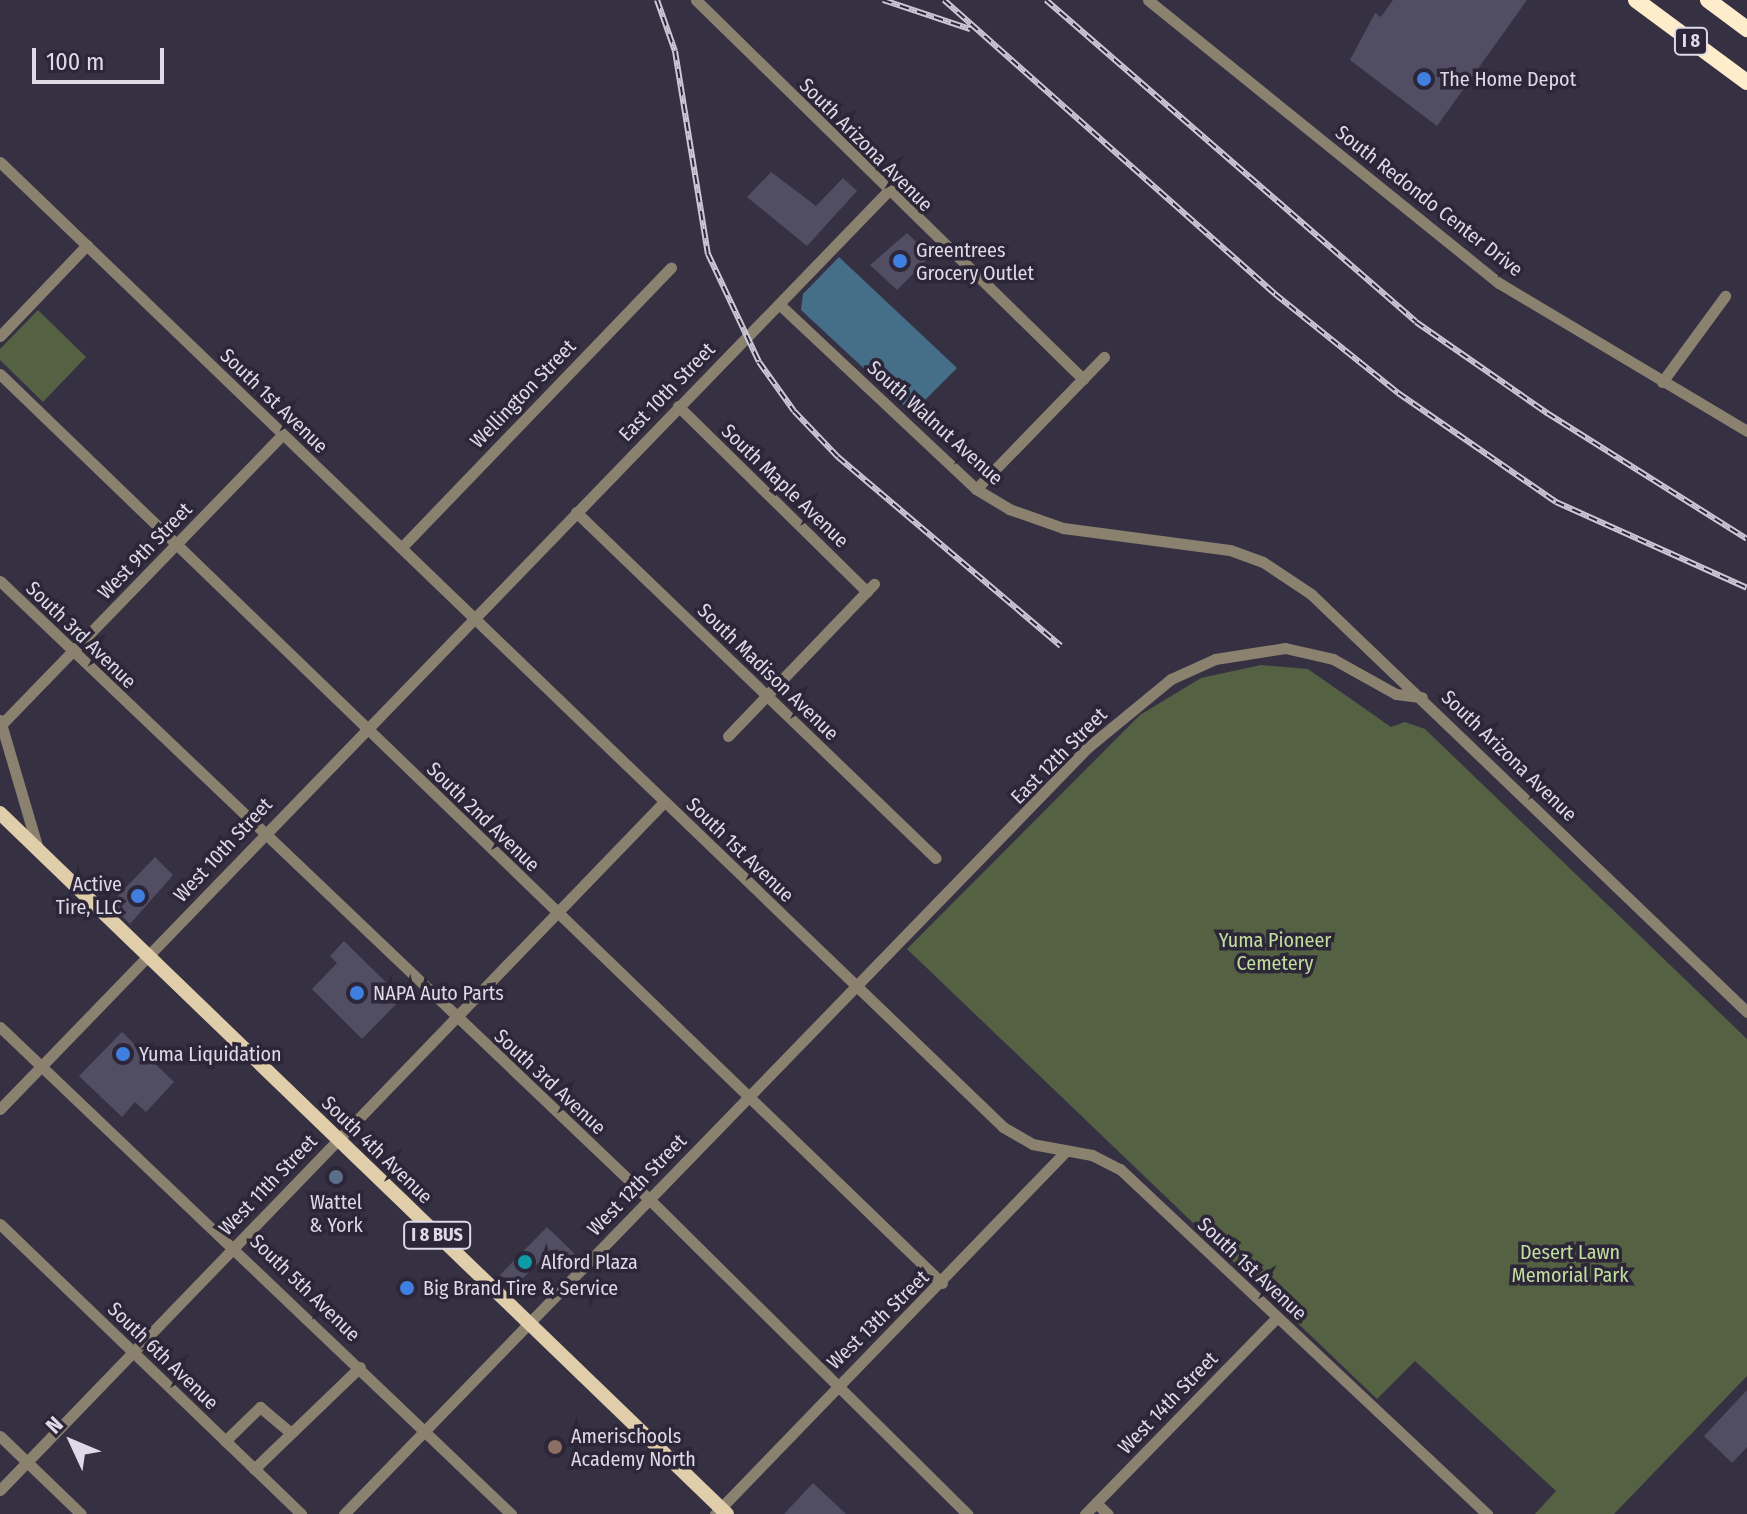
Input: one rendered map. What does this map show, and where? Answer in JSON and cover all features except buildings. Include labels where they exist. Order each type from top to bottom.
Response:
[{"type":"highway","name":"I 8","points":[[1636,0],[1747,82]]},
{"type":"highway","name":"I 8","points":[[1708,0],[1746,28]]},
{"type":"highway","points":[[1721,0],[1746,28]]},
{"type":"main road","name":"South 4th Avenue","points":[[0,813],[721,1512]]},
{"type":"street","name":"South Arizona Avenue","points":[[696,0],[887,192],[1083,379]]},
{"type":"street","name":"South Redondo Center Drive","points":[[1148,0],[1499,283],[1747,431]]},
{"type":"street","name":"South 1st Avenue","points":[[0,162],[1003,1127],[1032,1144],[1066,1151],[1120,1169],[1487,1514]]},
{"type":"street","name":"East 10th Street","points":[[472,616],[887,192]]},
{"type":"street","points":[[0,336],[87,245]]},
{"type":"street","name":"Wellington Street","points":[[402,547],[671,267]]},
{"type":"street","points":[[1662,382],[1725,296]]},
{"type":"street","name":"South Walnut Avenue","points":[[779,304],[976,489],[1036,522],[1230,550]]},
{"type":"street","points":[[976,489],[1104,357]]},
{"type":"street","name":"South 2nd Avenue","points":[[0,374],[942,1283]]},
{"type":"street","name":"South Maple Avenue","points":[[678,406],[870,588],[766,695]]},
{"type":"street","name":"West 9th Street","points":[[1,723],[282,435]]},
{"type":"street","name":"South Madison Avenue","points":[[576,512],[935,858]]},
{"type":"street","name":"South Arizona Avenue","points":[[1230,550],[1263,562],[1311,594],[1422,697],[1747,1012]]},
{"type":"street","name":"South 3rd Avenue","points":[[0,581],[454,1018],[649,1199],[835,1388],[967,1514]]},
{"type":"street","name":"West 10th Street","points":[[0,1109],[472,616]]},
{"type":"street","name":"East 12th Street","points":[[856,985],[1087,748],[1171,679],[1215,659],[1285,648],[1333,659],[1396,694],[1422,697]]},
{"type":"street","points":[[728,736],[766,695]]},
{"type":"street","points":[[1,723],[38,850]]},
{"type":"street","name":"West 11th Street","points":[[0,1490],[664,802]]},
{"type":"street","name":"West 12th Street","points":[[344,1514],[856,985]]},
{"type":"street","name":"South 5th Avenue","points":[[0,1027],[235,1246],[511,1514]]},
{"type":"street","name":"West 13th Street","points":[[721,1512],[835,1388],[942,1283],[1066,1151]]},
{"type":"street","name":"South 6th Avenue","points":[[0,1224],[301,1514]]},
{"type":"street","name":"West 14th Street","points":[[1085,1514],[1277,1317]]},
{"type":"street","points":[[254,1469],[289,1431],[360,1367]]},
{"type":"street","points":[[225,1441],[260,1407],[289,1431]]},
{"type":"street","points":[[0,1436],[81,1514]]},
{"type":"street","points":[[1096,1503],[1108,1514]]},
{"type":"green space","points":[[38,310],[86,357],[43,402],[0,360],[0,349]]},
{"type":"green space","name":"Yuma Pioneer Cemetery","points":[[1261,665],[1308,669],[1391,727],[1405,722],[1425,729],[1747,1039],[1747,1376],[1614,1514],[1535,1514],[1556,1491],[1415,1361],[1377,1399],[907,949],[1140,715],[1201,678]]},
{"type":"water","points":[[839,257],[957,368],[912,413],[801,310],[803,294]]},
{"type":"railway","points":[[657,0],[675,51],[708,254],[759,362],[794,411],[838,457],[1061,646]]},
{"type":"railway","points":[[883,0],[970,29]]},
{"type":"railway","points":[[944,0],[1275,294],[1398,393],[1556,502],[1747,588]]},
{"type":"railway","points":[[1046,0],[1416,322],[1547,413],[1747,539]]},
{"type":"place","name":"The Home Depot","points":[[1424,79]]},
{"type":"place","name":"Greentrees Grocery Outlet","points":[[900,261]]},
{"type":"place","name":"Active Tire, LLC","points":[[138,896]]},
{"type":"place","name":"NAPA Auto Parts","points":[[357,993]]},
{"type":"place","name":"Yuma Liquidation","points":[[123,1054]]},
{"type":"place","name":"Wattel & York","points":[[336,1177]]},
{"type":"place","name":"Alford Plaza","points":[[525,1262]]},
{"type":"place","name":"Big Brand Tire & Service","points":[[407,1288]]},
{"type":"place","name":"Amerischools Academy North","points":[[555,1447]]},
{"type":"park label","name":"Desert Lawn Memorial Park","points":[[1570,1264]]}]
